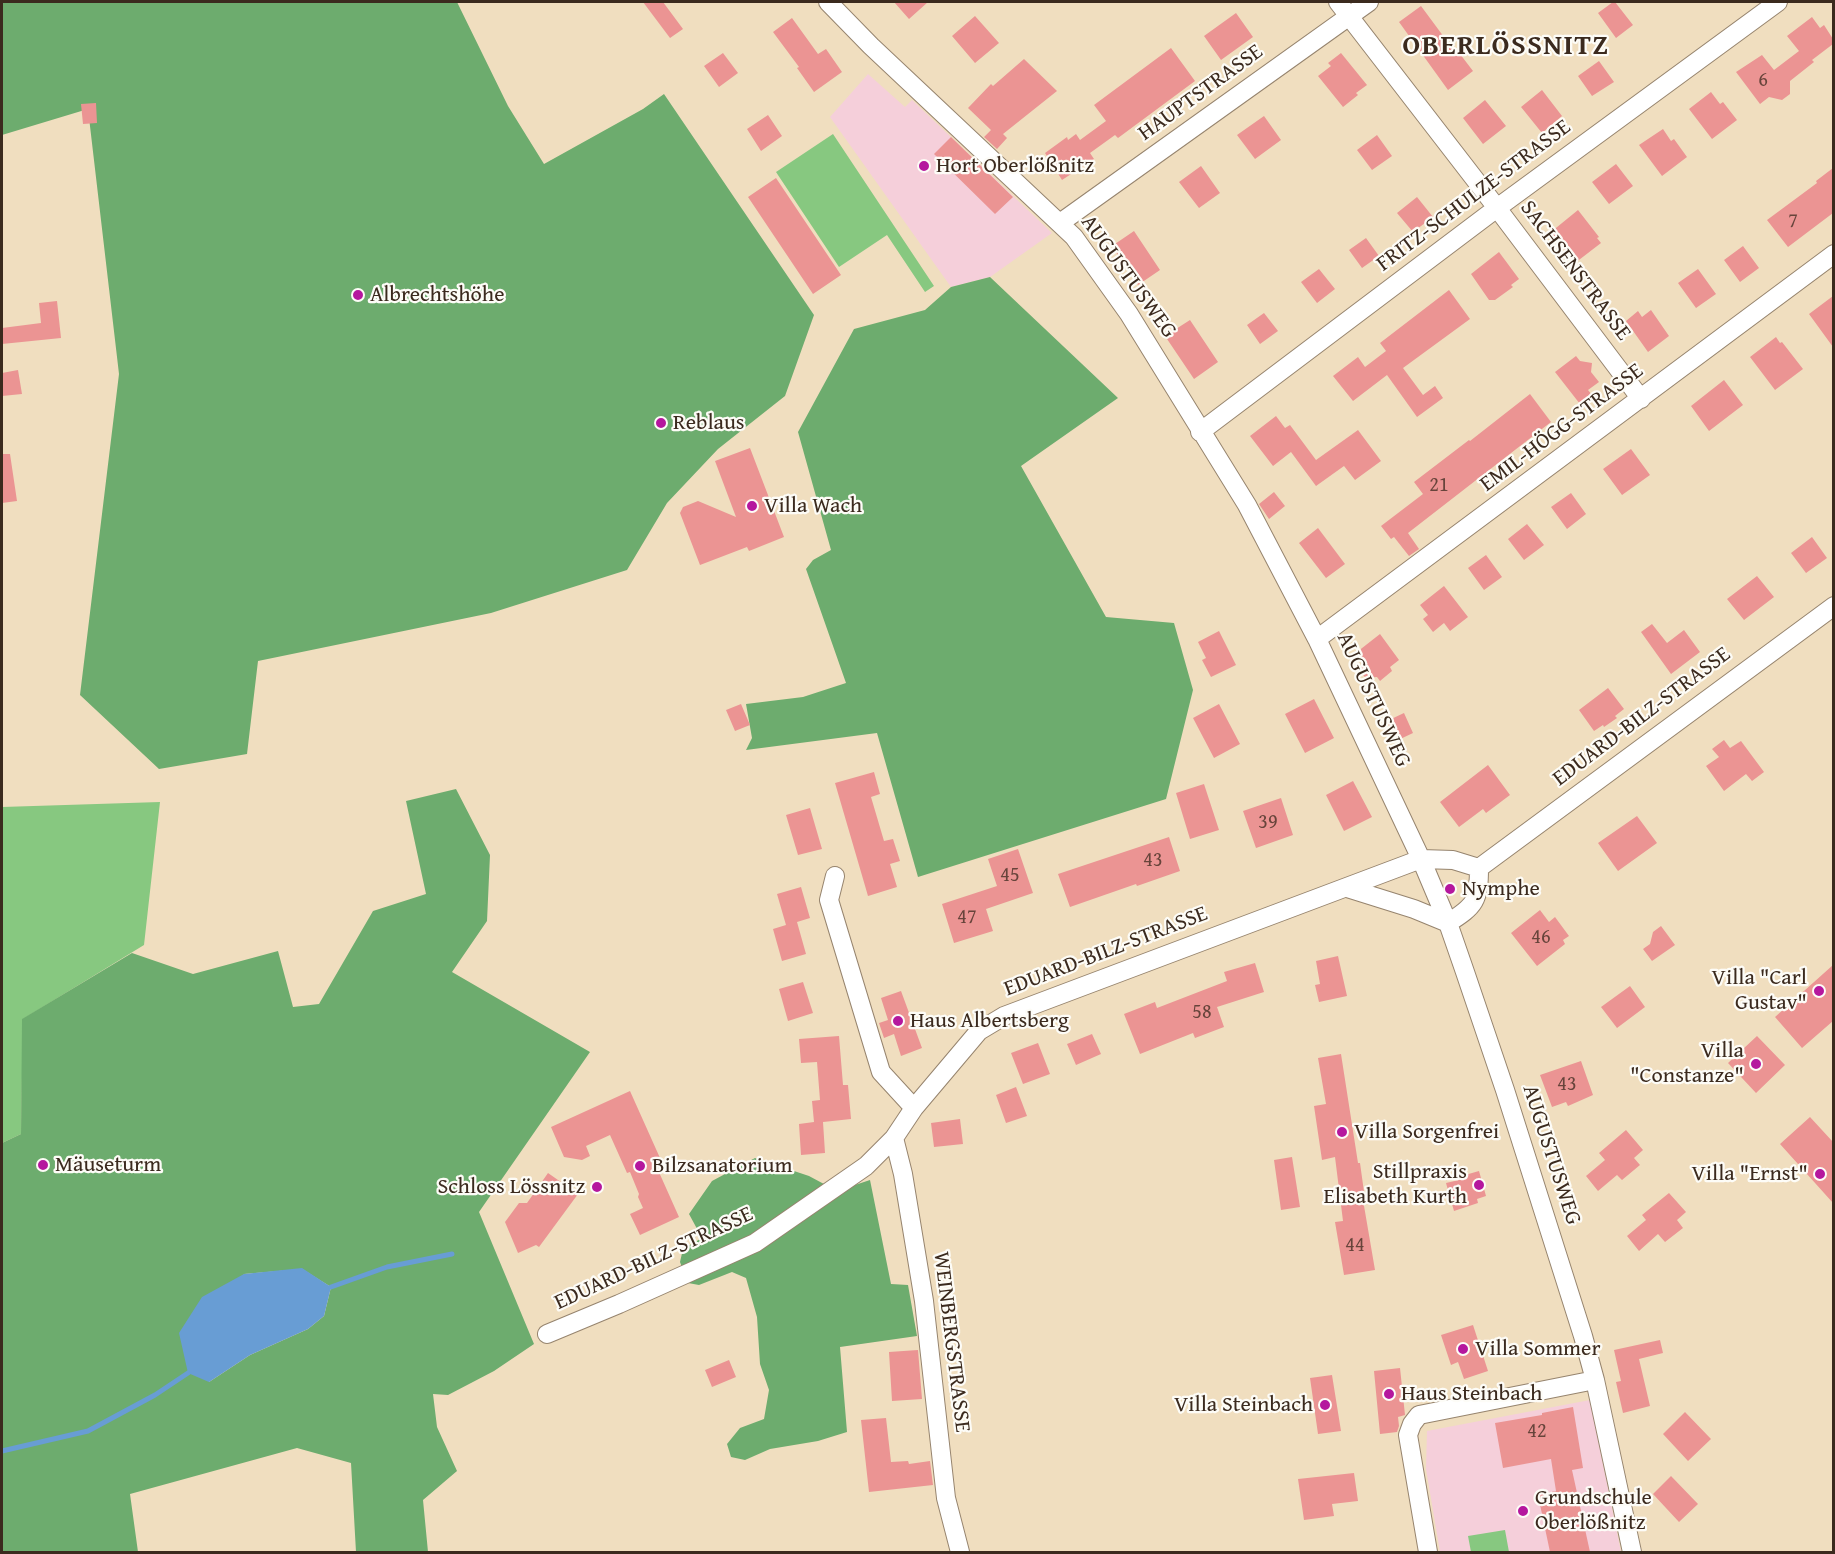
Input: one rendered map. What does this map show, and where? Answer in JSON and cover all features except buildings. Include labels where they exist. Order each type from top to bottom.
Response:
[{"type":"street","name":"AUGUSTUSWEG","points":[[828,2],[871,46],[1074,237],[1129,314],[1247,505],[1317,639],[1421,859],[1448,923],[1509,1101],[1583,1336],[1595,1380],[1632,1552]]},
{"type":"street","name":"HAUPTSTRASSE","points":[[1060,223],[1344,9],[1369,2]]},
{"type":"street","name":"FRITZ-SCHULZE-STRASSE","points":[[1200,432],[1497,208],[1778,2]]},
{"type":"street","name":"SACHSENSTRASSE","points":[[1344,9],[1641,399]]},
{"type":"street","name":"EMIL-HÖGG-STRASSE","points":[[1317,639],[1833,254]]},
{"type":"street","name":"EDUARD-BILZ-STRASSE","points":[[1479,868],[1833,606]]},
{"type":"street","name":"EDUARD-BILZ-STRASSE","points":[[547,1334],[755,1243],[866,1166],[894,1138],[914,1108],[979,1032],[1005,1016],[1421,859]]},
{"type":"street","points":[[1347,888],[1414,909],[1448,923],[1471,909],[1479,889],[1479,868],[1453,860],[1421,859]]},
{"type":"street","points":[[835,876],[829,900],[881,1072],[914,1108]]},
{"type":"street","name":"WEINBERGSTRASSE","points":[[894,1138],[903,1174],[924,1301],[946,1498],[960,1552]]},
{"type":"street","points":[[1428,1552],[1408,1435],[1419,1415],[1595,1380]]},
{"type":"shaded area","name":"Hort Oberlößnitz","points":[[868,74],[905,107],[912,100],[1052,233],[990,277],[951,287],[830,117]]},
{"type":"shaded area","name":"Grundschule Oberlößnitz","points":[[1590,1400],[1621,1552],[1440,1552],[1426,1469],[1427,1431]]},
{"type":"green space","points":[[2,2],[457,2],[508,106],[544,164],[643,109],[664,94],[814,315],[785,396],[718,449],[667,503],[627,570],[491,613],[258,661],[247,754],[159,769],[80,695],[119,374],[88,109],[2,135]]},
{"type":"green space","points":[[833,134],[934,286],[925,292],[887,235],[839,267],[776,172]]},
{"type":"green space","points":[[990,277],[1118,398],[1021,466],[1106,617],[1174,623],[1193,690],[1166,799],[918,877],[877,733],[746,750],[752,738],[746,704],[803,697],[846,683],[806,569],[813,560],[831,550],[798,432],[854,329],[925,310],[951,287]]},
{"type":"green space","points":[[456,789],[490,855],[487,921],[452,972],[590,1052],[479,1212],[534,1344],[494,1371],[448,1395],[433,1394],[437,1427],[457,1471],[423,1500],[428,1552],[356,1552],[351,1463],[297,1448],[130,1494],[138,1552],[2,1552],[2,1143],[21,1134],[22,1019],[132,953],[193,974],[278,951],[293,1007],[319,1004],[373,911],[426,894],[406,801]],"holes":[[[302,1269],[331,1287],[324,1316],[308,1329],[250,1355],[209,1382],[244,1274]]]},
{"type":"green space","points":[[160,802],[144,945],[23,1019],[21,1134],[2,1143],[2,807]]},
{"type":"green space","points":[[755,1158],[809,1176],[837,1191],[870,1180],[891,1284],[908,1285],[917,1336],[840,1347],[847,1432],[818,1441],[770,1449],[745,1460],[731,1457],[727,1444],[740,1428],[764,1419],[769,1390],[760,1364],[757,1317],[746,1278],[732,1272],[699,1285],[688,1283],[680,1262],[683,1249],[702,1238],[689,1214],[712,1181]]},
{"type":"green space","points":[[1505,1530],[1509,1552],[1471,1552],[1468,1536]]},
{"type":"water","points":[[302,1268],[331,1287],[324,1316],[308,1329],[250,1355],[209,1382],[188,1373],[179,1333],[202,1297],[244,1274]]},
{"type":"waterway","points":[[331,1287],[387,1267],[452,1254]]},
{"type":"waterway","points":[[2,1451],[88,1431],[155,1395],[188,1373]]},
{"type":"place","name":"Hort Oberlößnitz","points":[[924,166]]},
{"type":"place","name":"Albrechtshöhe","points":[[358,295]]},
{"type":"place","name":"Reblaus","points":[[661,423]]},
{"type":"place","name":"Villa Wach","points":[[752,506]]},
{"type":"place","name":"Nymphe","points":[[1450,889]]},
{"type":"place","name":"Villa \"Carl Gustav\"","points":[[1819,991]]},
{"type":"place","name":"Haus Albertsberg","points":[[898,1021]]},
{"type":"place","name":"Villa \"Constanze\"","points":[[1756,1064]]},
{"type":"place","name":"Villa Sorgenfrei","points":[[1342,1132]]},
{"type":"place","name":"Mäuseturm","points":[[43,1165]]},
{"type":"place","name":"Bilzsanatorium","points":[[640,1166]]},
{"type":"place","name":"Villa \"Ernst\"","points":[[1820,1174]]},
{"type":"place","name":"Stillpraxis Elisabeth Kurth","points":[[1479,1185]]},
{"type":"place","name":"Schloss Lössnitz","points":[[597,1187]]},
{"type":"place","name":"Villa Sommer","points":[[1463,1349]]},
{"type":"place","name":"Haus Steinbach","points":[[1389,1394]]},
{"type":"place","name":"Villa Steinbach","points":[[1325,1405]]},
{"type":"place","name":"Grundschule Oberlößnitz","points":[[1523,1511]]},
{"type":"district","name":"OBERLÖSSNITZ","points":[[1506,47]]}]
